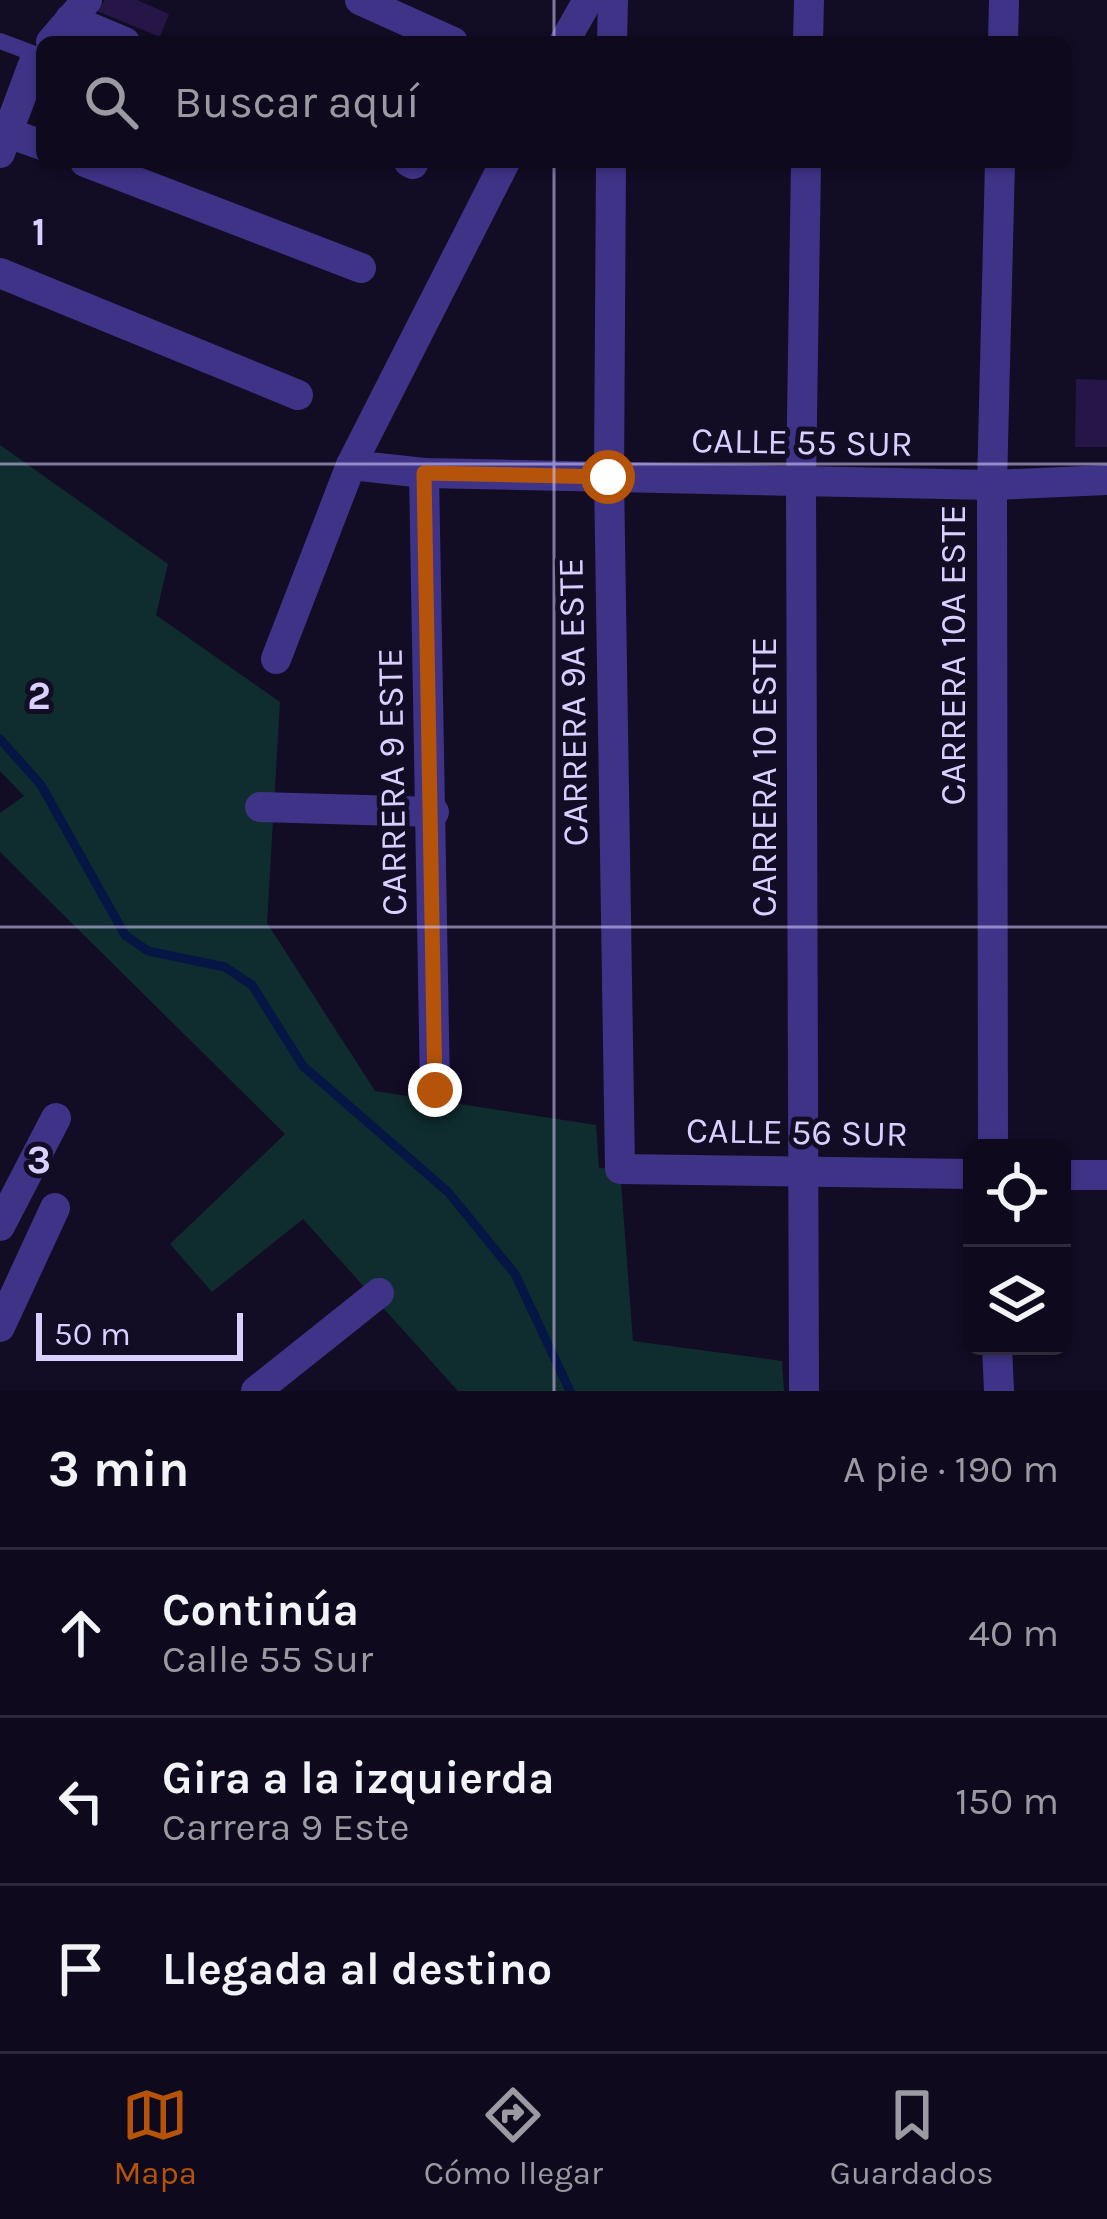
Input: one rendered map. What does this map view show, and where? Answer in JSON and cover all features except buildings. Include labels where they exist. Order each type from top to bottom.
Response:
[{"type":"street","points":[[360,0],[440,36]]},
{"type":"street","points":[[567,36],[588,0]]},
{"type":"street","points":[[612,36],[613,0]]},
{"type":"street","points":[[808,36],[809,0]]},
{"type":"street","points":[[1003,36],[1004,0]]},
{"type":"street","points":[[0,89],[36,56]]},
{"type":"street","points":[[36,78],[6,143],[36,146]]},
{"type":"street","points":[[101,168],[361,268]]},
{"type":"street","points":[[276,659],[351,465],[502,168]]},
{"type":"street","name":"CARRERA 9A ESTE","points":[[611,168],[608,477],[620,1169]]},
{"type":"street","name":"CARRERA 10 ESTE","points":[[804,1391],[800,481],[806,168]]},
{"type":"street","name":"CARRERA 10A ESTE","points":[[993,1139],[992,485],[1000,168]]},
{"type":"street","points":[[0,273],[298,395]]},
{"type":"street","name":"CALLE 55 SUR","points":[[351,465],[424,473],[992,485],[1107,480]]},
{"type":"street","name":"CARRERA 9 ESTE","points":[[424,473],[434,812],[435,1090]]},
{"type":"street","points":[[260,807],[434,812]]},
{"type":"street","points":[[0,1226],[12,1173],[56,1118]]},
{"type":"street","name":"CALLE 56 SUR","points":[[620,1169],[963,1174]]},
{"type":"street","points":[[1071,1174],[1107,1175]]},
{"type":"street","points":[[0,1327],[55,1208]]},
{"type":"street","points":[[256,1391],[380,1293]]},
{"type":"street","points":[[998,1355],[998,1391]]},
{"type":"lane","points":[[0,41],[36,40]]},
{"type":"green space","points":[[0,445],[168,564],[156,615],[280,702],[267,923],[375,1091],[596,1125],[599,1168],[620,1169],[633,1341],[782,1361],[784,1391],[458,1391],[303,1219],[212,1292],[170,1244],[285,1134],[0,852],[0,813],[24,796],[0,771]]},
{"type":"waterway","points":[[0,739],[41,785],[125,935],[148,951],[225,967],[252,985],[303,1066],[448,1192],[515,1274],[570,1391]]},
{"type":"route","points":[[435,1090],[434,812],[424,473],[608,477]]}]
